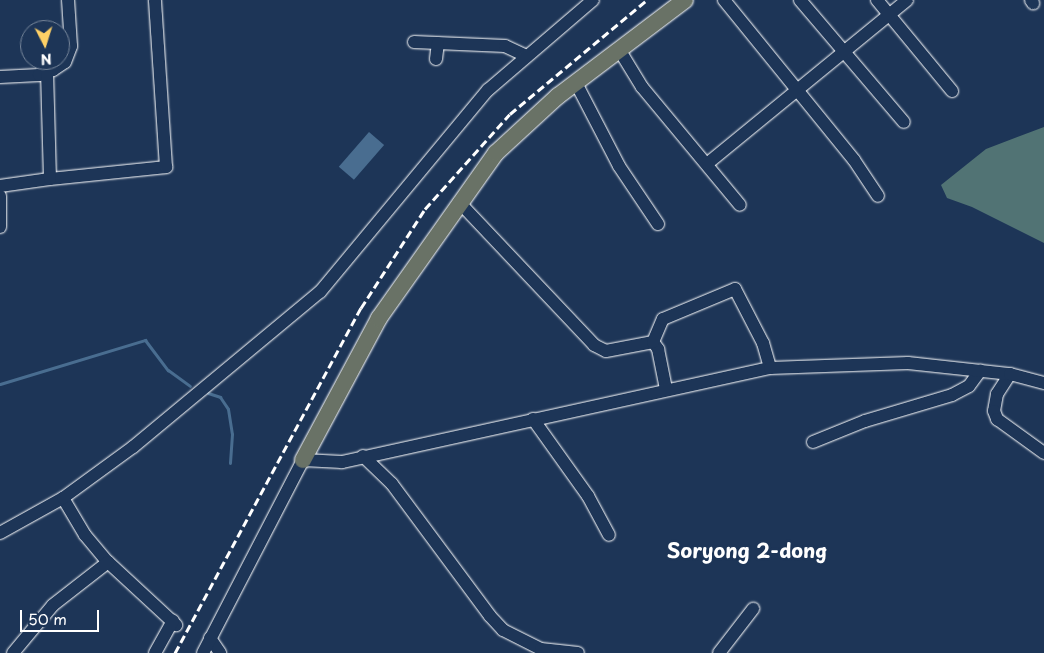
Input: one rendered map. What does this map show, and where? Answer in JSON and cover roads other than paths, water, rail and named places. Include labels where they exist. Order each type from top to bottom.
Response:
[{"type":"main road","points":[[303,460],[379,318],[496,153],[576,83],[685,0]]},
{"type":"street","points":[[0,77],[47,72],[69,55],[68,0]]},
{"type":"street","points":[[0,186],[50,178],[166,167],[155,0]]},
{"type":"street","points":[[0,533],[63,498],[133,447],[320,292],[488,90],[593,0]]},
{"type":"street","points":[[724,0],[854,160],[878,196]]},
{"type":"street","points":[[800,0],[904,122]]},
{"type":"street","points":[[877,0],[952,91]]},
{"type":"street","points":[[708,163],[907,0]]},
{"type":"street","points":[[414,42],[505,46],[526,56]]},
{"type":"street","points":[[436,59],[438,43]]},
{"type":"street","points":[[620,51],[642,87],[708,163],[740,205]]},
{"type":"street","points":[[47,72],[50,178]]},
{"type":"street","points":[[576,83],[619,166],[658,224]]},
{"type":"street","points":[[0,196],[0,227]]},
{"type":"street","points":[[460,202],[594,345],[606,351],[653,342]]},
{"type":"street","points":[[653,342],[663,318],[734,289],[763,343],[770,368]]},
{"type":"street","points":[[653,342],[658,349],[666,389]]},
{"type":"street","points":[[203,653],[303,460],[342,462],[666,389],[770,368],[908,363],[1010,374],[1044,384]]},
{"type":"street","points":[[813,442],[865,422],[952,395],[969,386],[980,371]]},
{"type":"street","points":[[1010,374],[997,394],[994,411],[997,419],[1044,453]]},
{"type":"street","points":[[533,419],[588,496],[609,535]]},
{"type":"street","points":[[363,456],[392,484],[490,616],[503,630],[541,649],[578,653]]},
{"type":"street","points":[[63,498],[85,535],[108,562],[175,623],[155,653]]},
{"type":"street","points":[[14,653],[53,605],[108,562]]},
{"type":"street","points":[[719,653],[753,609]]},
{"type":"street","points":[[210,638],[220,653]]},
{"type":"water","points":[[369,132],[384,145],[354,180],[339,167]]},
{"type":"waterway","points":[[0,384],[145,340],[168,370],[190,386]]},
{"type":"waterway","points":[[208,393],[220,397],[228,409],[232,434],[230,463]]},
{"type":"railway","points":[[175,653],[361,308],[425,209],[510,114],[647,0]]},
{"type":"district","name":"Soryong 2-dong","points":[[747,550]]}]
